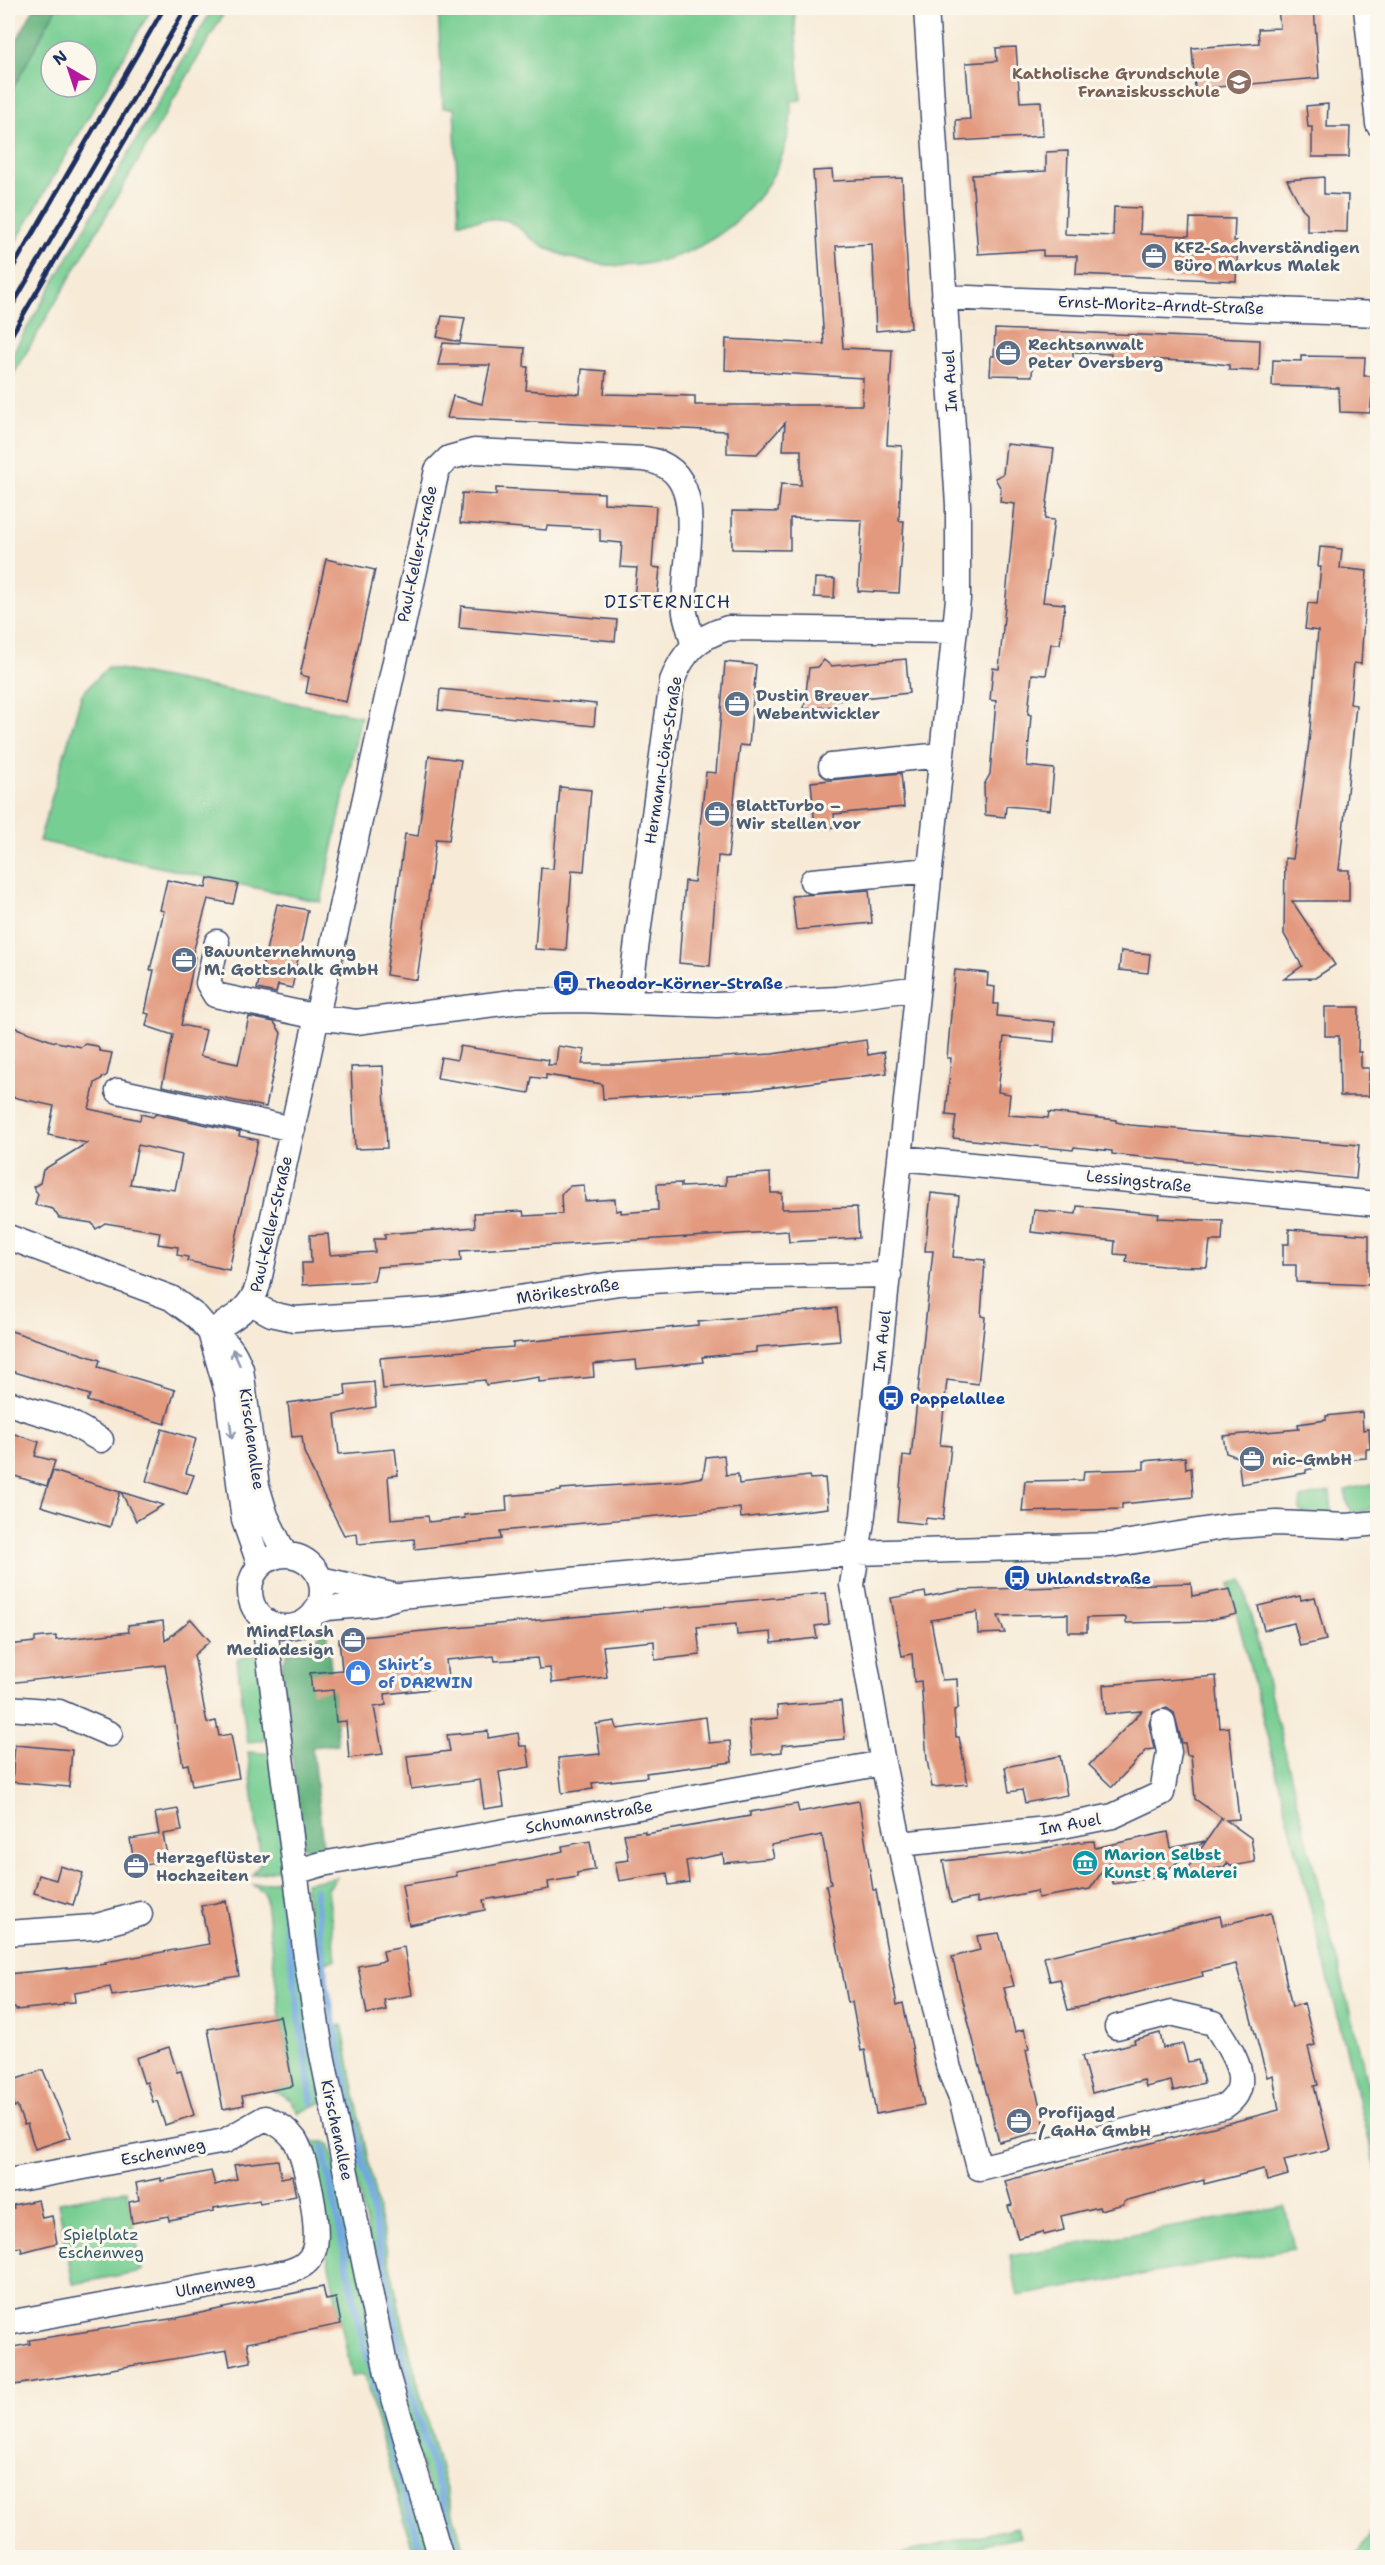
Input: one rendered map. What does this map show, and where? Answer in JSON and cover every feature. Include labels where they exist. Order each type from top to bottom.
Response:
[{"type":"street","name":"Im Auel","points":[[926,8],[958,505],[955,632],[864,1515],[852,1584],[900,1844],[949,2069],[961,2098],[978,2168],[1225,2106],[1239,2092],[1242,2082],[1239,2067],[1214,2023],[1171,2013],[1117,2027]]},
{"type":"street","points":[[1366,8],[1377,124]]},
{"type":"street","name":"Ernst-Moritz-Arndt-Straße","points":[[944,297],[1377,314]]},
{"type":"street","name":"Paul-Keller-Straße","points":[[210,1332],[233,1319],[251,1303],[258,1285],[434,478],[442,464],[457,454],[474,451],[644,459],[666,467],[680,481],[689,501],[685,612],[693,644]]},
{"type":"street","points":[[693,644],[716,632],[743,627],[955,632]]},
{"type":"street","name":"Hermann-Löns-Straße","points":[[629,1001],[672,681],[679,662],[693,644]]},
{"type":"street","points":[[831,766],[942,755]]},
{"type":"street","points":[[812,881],[930,870]]},
{"type":"street","points":[[217,942],[208,983],[215,994],[318,1017],[356,1022],[519,1002],[629,1001],[717,1005],[838,999],[918,988]]},
{"type":"street","points":[[118,1091],[292,1129]]},
{"type":"street","name":"Lessingstraße","points":[[900,1158],[1377,1204]]},
{"type":"street","name":"Kirschenallee","points":[[8,1237],[171,1298],[198,1317],[210,1332],[227,1342],[235,1351],[241,1369],[257,1486],[266,1516],[285,1555]]},
{"type":"street","name":"Mörikestraße","points":[[251,1303],[271,1314],[294,1319],[438,1310],[619,1283],[700,1278],[889,1275]]},
{"type":"street","name":"Kirschenallee","points":[[210,1332],[227,1392],[244,1520],[260,1566]]},
{"type":"street","points":[[8,1403],[67,1421],[101,1440]]},
{"type":"street","points":[[306,1618],[321,1595],[320,1579],[306,1561],[285,1555],[268,1559],[260,1566],[251,1580],[249,1591],[253,1607],[264,1620],[280,1627],[306,1618],[327,1608],[374,1604],[400,1596],[856,1553],[1111,1545],[1223,1527],[1276,1523],[1337,1526],[1377,1523]]},
{"type":"street","points":[[320,1579],[400,1596]]},
{"type":"street","name":"Kirschenallee","points":[[273,1694],[279,1660],[306,1618]]},
{"type":"street","name":"Kirschenallee","points":[[264,1620],[295,1872],[321,2050],[385,2363],[441,2558]]},
{"type":"street","points":[[8,1708],[59,1712],[110,1734]]},
{"type":"street","name":"Im Auel","points":[[900,1844],[1047,1829],[1113,1816],[1162,1793],[1169,1752],[1163,1722]]},
{"type":"street","name":"Schumannstraße","points":[[295,1872],[322,1864],[884,1763]]},
{"type":"street","points":[[8,1933],[93,1927],[140,1914]]},
{"type":"street","name":"Eschenweg","points":[[8,2181],[225,2140],[265,2118],[285,2129],[300,2150]]},
{"type":"street","name":"Ulmenweg","points":[[8,2323],[287,2272],[303,2266],[315,2248],[316,2226],[300,2150]]},
{"type":"green space","points":[[34,8],[56,8],[8,98],[8,57]]},
{"type":"green space","points":[[56,8],[152,8],[99,99],[99,39],[39,39]]},
{"type":"green space","points":[[213,8],[227,8],[8,384],[8,361]]},
{"type":"green space","points":[[438,8],[794,8],[801,100],[791,101],[788,137],[776,170],[757,200],[732,225],[702,245],[670,258],[635,265],[599,264],[566,256],[542,245],[513,223],[505,220],[459,222],[454,108],[443,108]]},
{"type":"green space","points":[[39,40],[39,99],[99,99],[8,255],[8,98]]},
{"type":"green space","points":[[108,667],[361,716],[321,902],[39,841],[82,694]]},
{"type":"green space","points":[[1377,1483],[1377,1507],[1354,1514],[1348,1505],[1345,1490]]},
{"type":"green space","points":[[1330,1492],[1332,1515],[1302,1513],[1301,1498]]},
{"type":"green space","points":[[1242,1580],[1377,2120],[1377,2172],[1229,1584]]},
{"type":"green space","points":[[327,1627],[338,1744],[312,1747],[323,1846],[331,1851],[307,1849],[303,1846],[281,1669],[287,1653],[305,1650]]},
{"type":"green space","points":[[257,1656],[267,1740],[247,1742],[237,1659]]},
{"type":"green space","points":[[248,1752],[274,1754],[285,1868],[252,1875],[261,1863]]},
{"type":"green space","points":[[337,1877],[328,1889],[336,1960],[314,1964],[305,1883]]},
{"type":"green space","points":[[289,1880],[322,2102],[299,2113],[291,2100],[273,2090],[293,2085],[280,2016],[265,1894],[253,1885]]},
{"type":"green space","points":[[342,2025],[396,2293],[428,2426],[466,2557],[449,2557],[408,2420],[324,2028]]},
{"type":"green space","points":[[306,2142],[326,2142],[330,2146],[431,2557],[415,2557],[364,2375],[352,2376],[308,2164]]},
{"type":"green space","name":"Spielplatz Eschenweg","points":[[127,2190],[142,2271],[73,2284],[58,2202]]},
{"type":"green space","points":[[1285,2207],[1294,2249],[1018,2296],[1010,2256]]},
{"type":"green space","points":[[1377,2523],[1377,2557],[1355,2557]]},
{"type":"green space","points":[[1017,2527],[1020,2537],[931,2557],[886,2557]]},
{"type":"building","points":[[1278,8],[1314,8],[1319,78],[1195,89],[1192,48],[1259,43],[1258,29],[1280,28]]},
{"type":"building","points":[[1016,47],[1020,102],[1041,101],[1043,136],[957,141],[956,120],[970,119],[966,63],[997,61],[996,48]]},
{"type":"building","points":[[1328,104],[1327,127],[1350,127],[1349,157],[1312,157],[1312,127],[1308,127],[1306,106]]},
{"type":"building","points":[[1068,151],[1065,234],[1113,236],[1114,207],[1141,208],[1140,234],[1189,236],[1190,218],[1235,219],[1234,241],[1238,241],[1236,281],[1076,274],[1077,256],[1043,256],[1043,250],[978,254],[972,175],[1046,171],[1046,152]]},
{"type":"building","points":[[832,170],[833,181],[902,178],[911,328],[876,331],[872,244],[836,246],[843,348],[892,350],[887,445],[902,446],[899,521],[904,521],[899,593],[858,591],[862,520],[790,518],[790,550],[732,549],[732,511],[778,512],[781,484],[801,485],[801,450],[783,450],[785,423],[757,454],[727,453],[727,431],[447,418],[453,396],[482,404],[490,365],[438,365],[443,343],[525,348],[524,367],[528,367],[526,390],[580,394],[582,369],[606,371],[604,394],[695,396],[695,405],[862,405],[863,378],[725,370],[726,339],[824,344],[813,171]]},
{"type":"building","points":[[1324,177],[1324,194],[1348,195],[1347,232],[1307,231],[1307,213],[1287,180]]},
{"type":"building","points":[[442,316],[465,318],[460,342],[437,337]]},
{"type":"building","points":[[995,329],[1260,340],[1259,371],[1229,370],[1229,365],[1202,362],[1142,359],[1141,367],[1110,365],[1111,354],[1073,352],[1073,361],[1033,360],[1032,376],[990,375],[991,356],[994,356]]},
{"type":"building","points":[[1301,356],[1365,357],[1364,376],[1374,376],[1370,413],[1340,412],[1339,388],[1272,386],[1273,360],[1301,361]]},
{"type":"building","points":[[1006,444],[1054,449],[1045,519],[1054,520],[1043,602],[1065,604],[1060,644],[1051,644],[1046,675],[1032,674],[1028,714],[1031,715],[1027,766],[1054,769],[1050,810],[1006,806],[1005,817],[985,815],[984,785],[990,774],[996,701],[990,700],[993,668],[999,669],[1015,504],[1000,502],[1001,489],[995,478],[1003,474]]},
{"type":"building","points":[[496,488],[604,493],[604,503],[656,506],[652,567],[660,568],[657,599],[634,598],[637,568],[620,567],[622,543],[600,541],[600,529],[547,526],[546,530],[460,523],[462,493],[496,495]]},
{"type":"building","points":[[1320,547],[1342,549],[1340,568],[1367,571],[1361,664],[1354,663],[1350,704],[1356,705],[1339,870],[1349,870],[1349,901],[1292,901],[1335,965],[1315,978],[1284,979],[1302,966],[1284,934],[1285,858],[1293,859],[1309,742],[1318,631],[1305,629],[1308,603],[1317,604],[1321,567],[1318,567]]},
{"type":"building","points":[[326,559],[375,570],[346,702],[306,693],[309,677],[300,675]]},
{"type":"building","points":[[815,578],[835,579],[834,598],[814,597]]},
{"type":"building","points":[[461,606],[617,620],[615,641],[459,628]]},
{"type":"building","points":[[906,659],[909,693],[834,701],[834,706],[804,709],[809,668],[818,667],[824,660],[831,666]]},
{"type":"building","points":[[725,662],[756,665],[749,746],[740,745],[728,857],[718,856],[710,966],[679,963],[685,881],[694,882],[706,772],[716,773]]},
{"type":"building","points":[[440,689],[596,704],[594,726],[438,710]]},
{"type":"building","points":[[429,756],[461,760],[449,840],[436,839],[417,980],[386,975],[405,834],[418,836]]},
{"type":"building","points":[[901,773],[904,807],[834,814],[835,827],[815,829],[811,782]]},
{"type":"building","points":[[560,787],[591,790],[584,871],[572,870],[566,951],[535,949],[541,868],[553,869]]},
{"type":"building","points":[[208,878],[238,884],[233,904],[208,899],[192,956],[195,957],[181,1025],[206,1030],[200,1056],[238,1064],[249,1017],[274,1022],[281,1033],[266,1107],[162,1086],[173,1035],[146,1026],[149,1014],[145,1013],[154,970],[150,970],[164,911],[160,910],[167,880],[206,888]]},
{"type":"building","points":[[869,890],[872,923],[796,930],[792,896]]},
{"type":"building","points":[[277,904],[308,910],[292,988],[278,985],[276,993],[257,989]]},
{"type":"building","points":[[1121,951],[1150,954],[1148,973],[1119,970]]},
{"type":"building","points":[[955,970],[988,973],[987,986],[995,987],[994,1004],[998,1004],[997,1016],[1055,1022],[1054,1042],[1004,1037],[998,1092],[1010,1094],[1008,1115],[1048,1118],[1049,1112],[1116,1120],[1116,1122],[1130,1125],[1359,1145],[1356,1179],[1112,1154],[1112,1151],[1074,1147],[1073,1150],[953,1138],[956,1116],[946,1115],[951,1058],[947,1058]]},
{"type":"building","points":[[1325,1007],[1359,1007],[1358,1052],[1361,1052],[1361,1068],[1369,1068],[1369,1096],[1340,1096],[1339,1036],[1325,1036]]},
{"type":"building","points":[[8,1025],[52,1041],[81,1047],[85,1044],[97,1046],[100,1051],[112,1053],[107,1075],[95,1083],[89,1109],[140,1120],[141,1114],[153,1117],[156,1114],[240,1132],[239,1136],[258,1140],[229,1270],[187,1261],[188,1257],[177,1255],[178,1247],[158,1244],[160,1232],[105,1223],[96,1229],[92,1223],[59,1218],[53,1209],[35,1205],[38,1194],[33,1187],[40,1183],[43,1170],[87,1143],[48,1135],[54,1106],[8,1096]],"holes":[[[138,1145],[182,1155],[175,1190],[130,1184]]]},
{"type":"building","points":[[866,1040],[868,1055],[884,1052],[887,1073],[752,1090],[603,1099],[602,1084],[546,1075],[546,1079],[532,1077],[529,1093],[437,1078],[441,1057],[457,1060],[460,1046],[549,1060],[548,1065],[556,1065],[558,1046],[585,1050],[582,1064],[621,1064],[772,1054]]},
{"type":"building","points":[[383,1066],[387,1148],[355,1149],[351,1067]]},
{"type":"building","points":[[770,1173],[771,1193],[782,1193],[782,1209],[857,1207],[859,1238],[789,1242],[788,1231],[460,1251],[461,1261],[377,1267],[374,1281],[303,1285],[302,1263],[311,1263],[310,1235],[328,1234],[330,1255],[375,1252],[374,1239],[385,1239],[385,1234],[475,1227],[474,1213],[523,1211],[524,1216],[562,1214],[561,1194],[570,1186],[584,1185],[585,1201],[615,1199],[616,1211],[621,1210],[621,1213],[658,1210],[657,1184],[681,1183],[681,1187],[726,1185],[726,1176]]},
{"type":"building","points":[[931,1193],[959,1196],[953,1257],[985,1260],[981,1316],[985,1317],[978,1384],[947,1380],[940,1445],[951,1446],[943,1520],[926,1518],[925,1524],[897,1521],[903,1456],[911,1457],[933,1251],[925,1251]]},
{"type":"building","points":[[1077,1206],[1159,1214],[1158,1218],[1223,1221],[1222,1241],[1210,1241],[1207,1267],[1163,1266],[1126,1262],[1127,1255],[1114,1254],[1115,1241],[1031,1232],[1034,1210],[1076,1214]]},
{"type":"building","points":[[1289,1229],[1369,1235],[1369,1285],[1296,1282],[1296,1265],[1283,1265],[1283,1244],[1289,1244]]},
{"type":"building","points":[[837,1308],[840,1340],[756,1347],[756,1352],[702,1357],[703,1362],[637,1369],[636,1360],[593,1364],[594,1377],[539,1382],[539,1377],[486,1385],[485,1380],[383,1389],[380,1358],[513,1347],[513,1343],[698,1325],[698,1322]]},
{"type":"building","points":[[8,1330],[100,1360],[98,1367],[175,1390],[165,1424],[87,1401],[90,1395],[8,1370]]},
{"type":"building","points":[[374,1382],[376,1407],[335,1414],[339,1454],[395,1449],[398,1475],[388,1476],[391,1519],[428,1516],[429,1522],[465,1518],[464,1515],[507,1511],[506,1496],[561,1491],[561,1489],[681,1481],[703,1477],[706,1457],[724,1455],[726,1475],[738,1474],[739,1484],[809,1476],[810,1479],[825,1478],[828,1508],[741,1518],[740,1508],[500,1531],[501,1539],[415,1549],[414,1539],[358,1544],[357,1533],[344,1535],[304,1452],[302,1436],[292,1437],[288,1403],[346,1395],[345,1385]]},
{"type":"building","points":[[1362,1412],[1363,1430],[1369,1429],[1370,1449],[1366,1449],[1366,1458],[1314,1462],[1315,1468],[1306,1470],[1306,1473],[1241,1484],[1238,1457],[1226,1453],[1223,1436],[1299,1429],[1298,1424],[1326,1420],[1326,1416]]},
{"type":"building","points":[[162,1429],[196,1439],[186,1473],[194,1475],[187,1494],[146,1481]]},
{"type":"building","points":[[8,1432],[39,1442],[35,1456],[55,1461],[47,1486],[8,1474]]},
{"type":"building","points":[[1185,1457],[1186,1469],[1191,1468],[1193,1497],[1122,1504],[1122,1509],[1022,1512],[1025,1481],[1083,1480],[1084,1471],[1144,1469],[1144,1461]]},
{"type":"building","points":[[53,1471],[120,1492],[110,1527],[41,1506]]},
{"type":"building","points":[[121,1492],[163,1505],[136,1521]]},
{"type":"building","points":[[1191,1583],[1192,1596],[1230,1589],[1237,1614],[1205,1621],[1126,1623],[1126,1617],[1087,1618],[1087,1632],[1068,1632],[1068,1614],[998,1616],[1005,1633],[978,1634],[977,1612],[931,1620],[942,1680],[957,1679],[958,1707],[954,1711],[956,1737],[959,1737],[968,1784],[932,1787],[927,1760],[921,1681],[914,1682],[912,1654],[902,1656],[891,1598],[925,1592],[926,1597],[960,1590]]},
{"type":"building","points":[[826,1593],[829,1624],[815,1626],[817,1638],[772,1643],[771,1632],[737,1635],[736,1624],[697,1627],[700,1655],[655,1660],[654,1641],[603,1646],[607,1677],[552,1683],[550,1668],[539,1669],[537,1658],[495,1661],[494,1656],[446,1660],[449,1687],[385,1694],[386,1705],[374,1707],[383,1754],[349,1758],[346,1721],[336,1722],[333,1690],[312,1692],[310,1673],[342,1670],[339,1639]]},
{"type":"building","points":[[1300,1596],[1301,1600],[1315,1597],[1326,1640],[1300,1646],[1294,1623],[1264,1630],[1258,1606]]},
{"type":"building","points":[[191,1619],[210,1641],[194,1655],[207,1723],[216,1721],[219,1736],[231,1734],[239,1778],[192,1786],[188,1764],[183,1765],[165,1665],[8,1683],[8,1645],[35,1642],[35,1638],[56,1636],[56,1640],[129,1632],[128,1625],[163,1621],[165,1641]]},
{"type":"building","points":[[1216,1676],[1220,1728],[1229,1727],[1239,1819],[1226,1820],[1251,1838],[1255,1862],[1232,1866],[1227,1863],[1224,1867],[1183,1875],[1222,1818],[1195,1799],[1191,1755],[1187,1755],[1185,1743],[1182,1743],[1174,1713],[1167,1708],[1153,1712],[1149,1724],[1154,1749],[1147,1750],[1112,1787],[1089,1765],[1142,1711],[1105,1714],[1103,1685]]},
{"type":"building","points":[[841,1701],[845,1739],[782,1745],[782,1752],[752,1755],[749,1721],[778,1718],[777,1706]]},
{"type":"building","points":[[706,1717],[709,1743],[730,1741],[732,1762],[646,1773],[647,1777],[592,1783],[593,1789],[562,1793],[558,1758],[600,1754],[596,1724],[615,1721],[617,1729]]},
{"type":"building","points":[[488,1731],[488,1738],[518,1733],[520,1746],[527,1746],[530,1767],[499,1772],[504,1806],[484,1809],[480,1780],[411,1789],[407,1756],[450,1751],[447,1735]]},
{"type":"building","points":[[15,1745],[72,1750],[69,1787],[12,1782]]},
{"type":"building","points":[[1060,1756],[1067,1795],[1025,1803],[1022,1790],[1009,1792],[1005,1767]]},
{"type":"building","points":[[859,1801],[873,1890],[876,1890],[897,2005],[903,2003],[924,2105],[876,2114],[865,2050],[861,2051],[852,2002],[848,2003],[826,1885],[831,1884],[822,1835],[771,1845],[774,1858],[724,1863],[723,1854],[686,1861],[689,1882],[669,1885],[667,1873],[619,1881],[615,1862],[629,1860],[624,1834],[645,1831],[645,1834],[750,1816],[750,1812],[797,1804],[799,1812]]},
{"type":"building","points":[[178,1809],[182,1831],[163,1834],[168,1861],[135,1867],[130,1839],[159,1834],[155,1813]]},
{"type":"building","points":[[1168,1832],[1171,1848],[1205,1841],[1158,1877],[1113,1884],[1109,1862],[1090,1889],[1038,1898],[1037,1891],[977,1903],[977,1898],[951,1903],[943,1861],[1017,1853],[1079,1842],[1094,1841],[1095,1848]]},
{"type":"building","points":[[590,1841],[595,1870],[577,1873],[577,1877],[548,1882],[549,1889],[483,1900],[485,1910],[409,1925],[402,1885],[457,1876],[456,1872],[551,1854],[563,1851],[562,1846]]},
{"type":"building","points":[[60,1866],[83,1873],[73,1905],[34,1893],[39,1875],[56,1880]]},
{"type":"building","points":[[226,1901],[239,1976],[112,1996],[110,1987],[74,1993],[75,2002],[63,2003],[63,2005],[16,2010],[8,2008],[8,1974],[106,1964],[105,1962],[209,1944],[201,1906]]},
{"type":"building","points":[[1271,1913],[1292,2007],[1304,2003],[1315,2045],[1308,2047],[1318,2085],[1314,2086],[1330,2149],[1284,2160],[1288,2175],[1267,2181],[1264,2169],[1204,2184],[1204,2180],[1124,2201],[1124,2204],[1061,2216],[1064,2230],[1018,2238],[1008,2206],[1012,2205],[1005,2181],[1279,2110],[1273,2075],[1267,2077],[1236,1964],[1202,1972],[1203,1976],[1068,2010],[1060,1979],[1050,1981],[1044,1957],[1220,1916],[1222,1925]]},
{"type":"building","points":[[999,1933],[1014,1986],[1004,1988],[1015,2032],[1024,2029],[1029,2049],[1026,2050],[1028,2060],[1046,2130],[999,2142],[952,1957],[980,1950],[977,1936]]},
{"type":"building","points":[[404,1947],[412,1995],[384,2000],[386,2010],[367,2014],[358,1966],[385,1961],[383,1951]]},
{"type":"building","points":[[280,2016],[293,2086],[242,2096],[244,2105],[223,2109],[208,2029]]},
{"type":"building","points":[[1160,2033],[1163,2048],[1183,2044],[1188,2062],[1198,2060],[1204,2083],[1173,2091],[1171,2081],[1146,2087],[1144,2080],[1092,2093],[1082,2056],[1135,2043],[1134,2040]]},
{"type":"building","points":[[169,2047],[177,2072],[181,2071],[194,2115],[165,2125],[157,2101],[153,2102],[147,2082],[144,2083],[136,2058]]},
{"type":"building","points":[[43,2070],[71,2137],[35,2149],[27,2124],[24,2125],[17,2106],[14,2107],[8,2082]]},
{"type":"building","points":[[278,2160],[281,2178],[292,2176],[296,2196],[214,2208],[214,2211],[169,2220],[168,2216],[132,2223],[129,2202],[139,2200],[136,2183],[161,2178],[161,2181],[211,2171],[215,2185],[237,2179],[234,2165]]},
{"type":"building","points":[[38,2200],[42,2218],[52,2216],[57,2243],[22,2252],[21,2247],[8,2249],[8,2209],[14,2208],[13,2205]]},
{"type":"building","points":[[323,2287],[326,2300],[336,2298],[341,2324],[247,2343],[251,2362],[230,2366],[227,2350],[8,2386],[8,2348],[30,2344],[29,2340],[177,2318]]},
{"type":"waterway","points":[[315,1890],[326,1986],[393,2310],[411,2392],[459,2558]]},
{"type":"waterway","points":[[282,1896],[312,2102]]},
{"type":"waterway","points":[[323,2148],[359,2323],[379,2404],[423,2558]]},
{"type":"waterway","points":[[1374,2558],[1378,2553]]},
{"type":"railway","points":[[8,276],[164,8]]},
{"type":"railway","points":[[8,313],[186,8]]},
{"type":"railway","points":[[8,341],[202,8]]},
{"type":"place","name":"Katholische Grundschule Franziskusschule","points":[[1239,82]]},
{"type":"place","name":"KFZ-Sachverständigen Büro Markus Malek","points":[[1154,256]]},
{"type":"place","name":"Rechtsanwalt Peter Oversberg","points":[[1008,353]]},
{"type":"place","name":"Dustin Breuer Webentwickler","points":[[737,704]]},
{"type":"place","name":"BlattTurbo – Wir stellen vor","points":[[717,814]]},
{"type":"place","name":"Bauunternehmung M. Gottschalk GmbH","points":[[184,960]]},
{"type":"place","name":"Theodor-Körner-Straße","points":[[566,983]]},
{"type":"place","name":"Pappelallee","points":[[891,1398]]},
{"type":"place","name":"nic-GmbH","points":[[1252,1459]]},
{"type":"place","name":"Uhlandstraße","points":[[1017,1578]]},
{"type":"place","name":"MindFlash Mediadesign","points":[[353,1640]]},
{"type":"place","name":"Shirt´s of DARWIN","points":[[358,1673]]},
{"type":"place","name":"Marion Selbst Kunst & Malerei","points":[[1085,1863]]},
{"type":"place","name":"Herzgeflüster Hochzeiten","points":[[136,1866]]},
{"type":"place","name":"Profijagd / GaHa GmbH","points":[[1019,2121]]},
{"type":"district","name":"DISTERNICH","points":[[668,602]]}]
